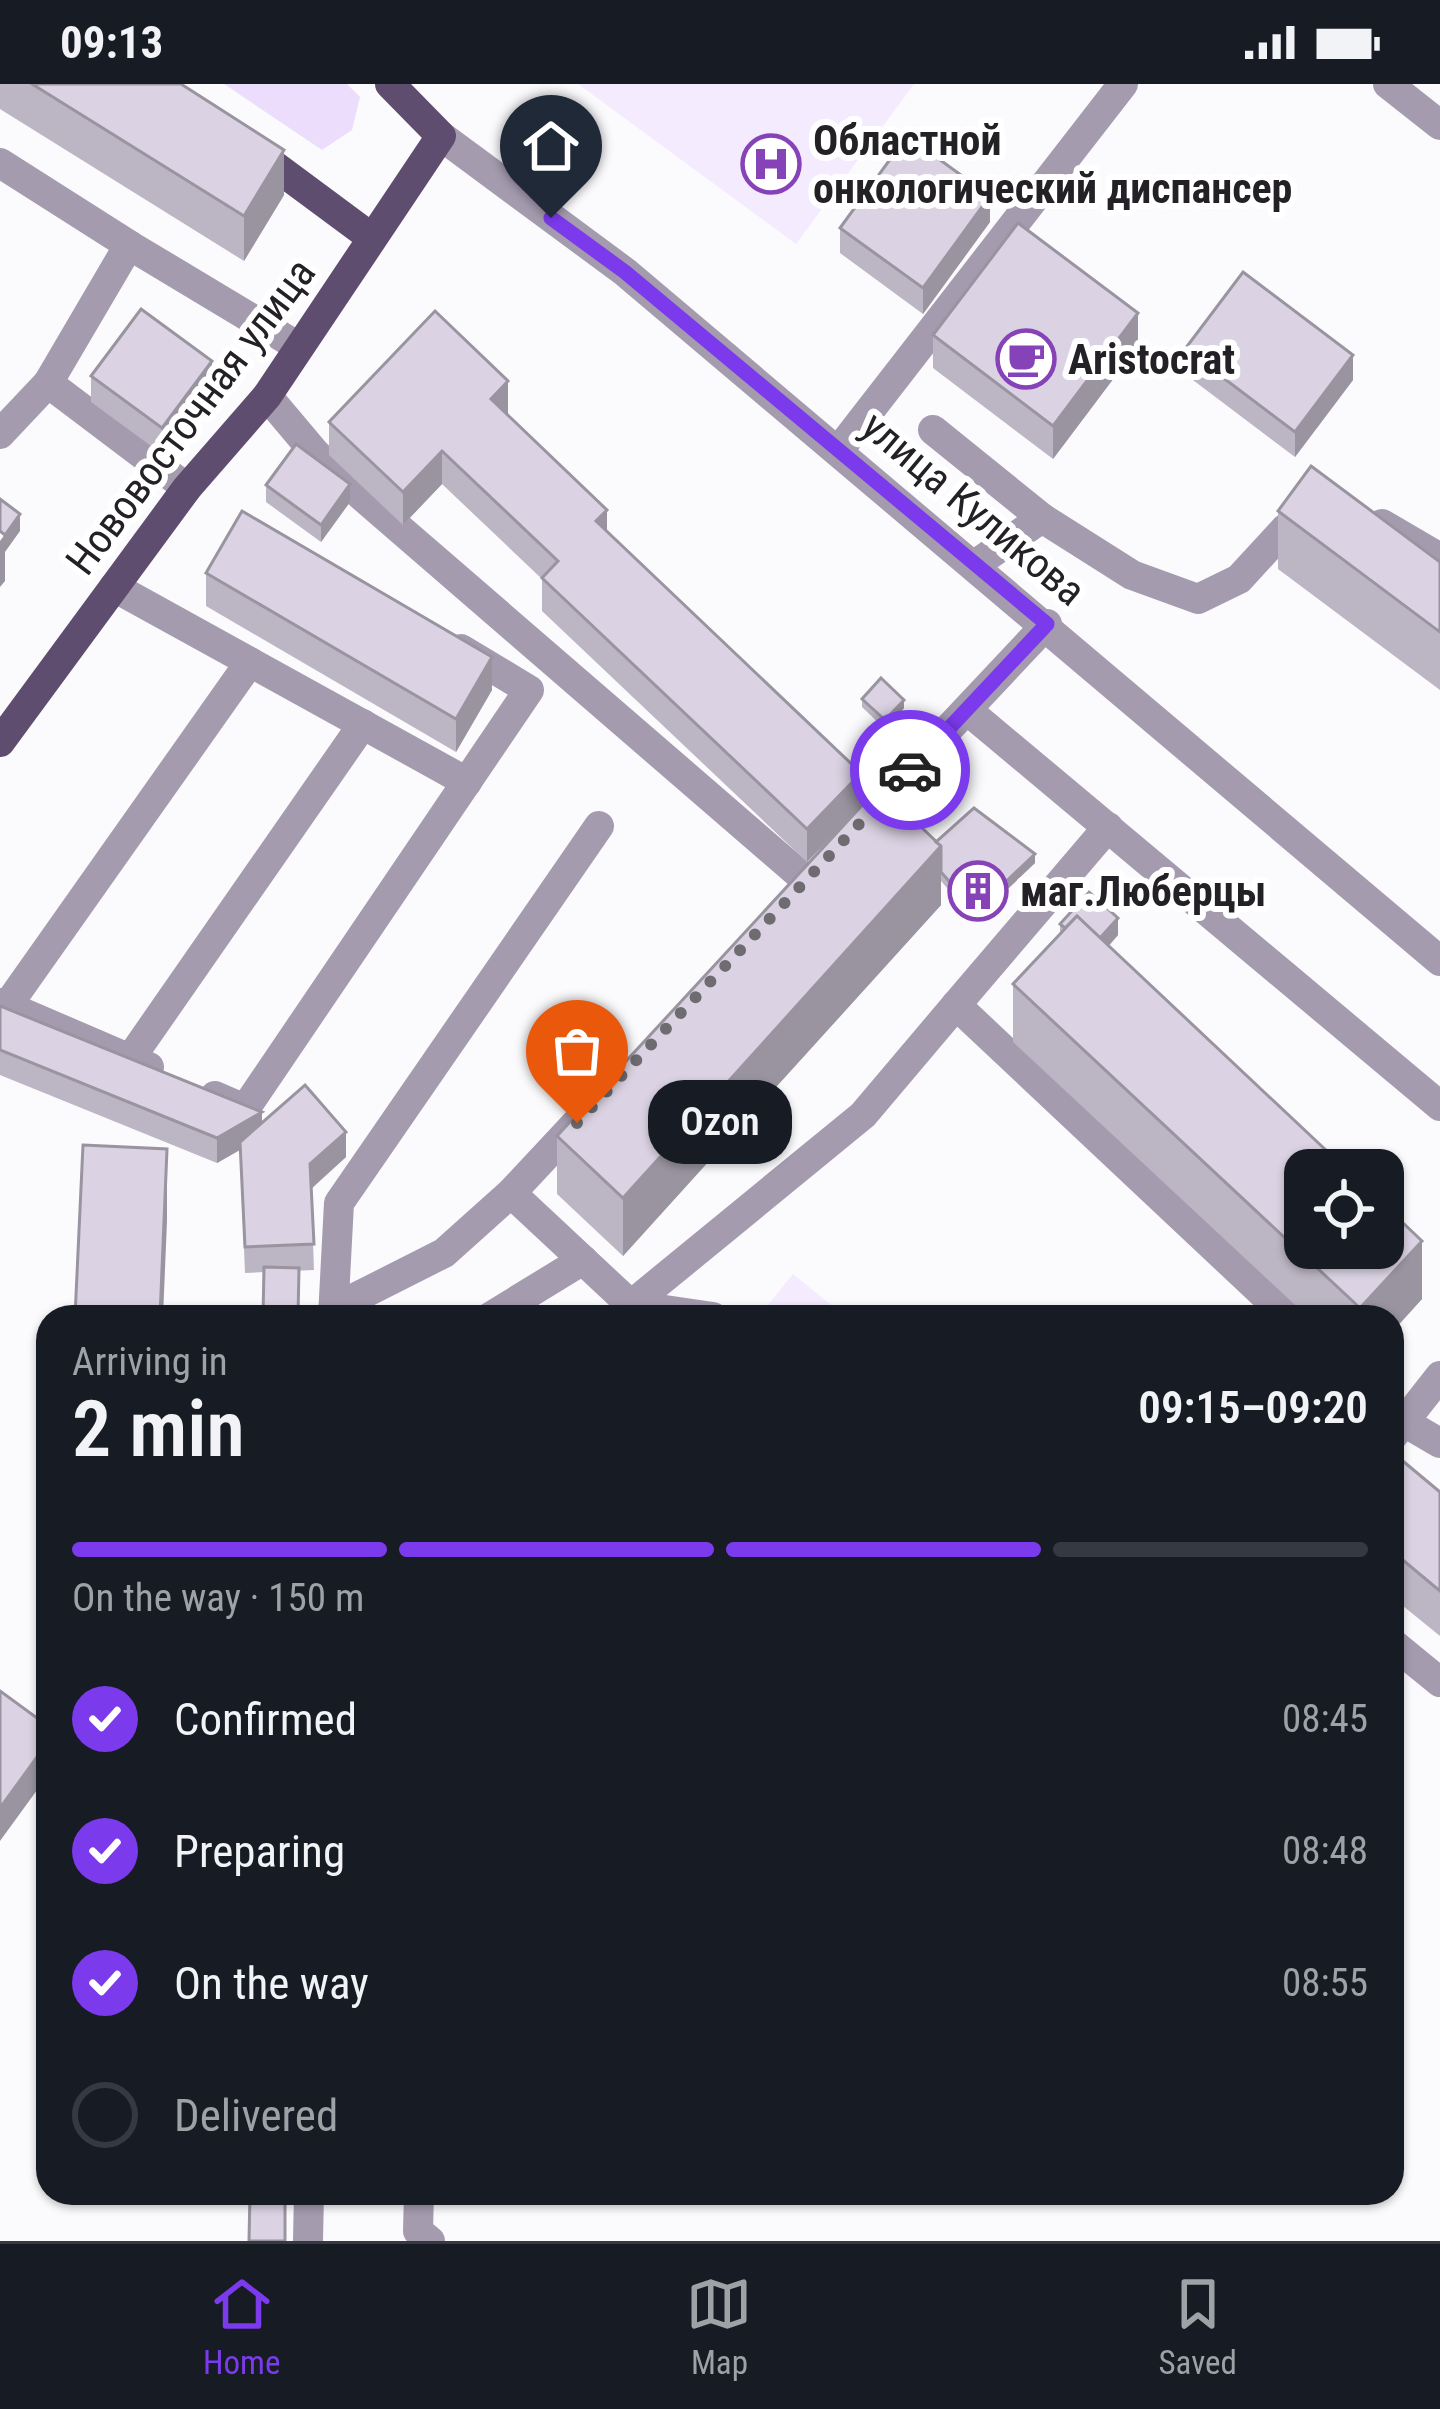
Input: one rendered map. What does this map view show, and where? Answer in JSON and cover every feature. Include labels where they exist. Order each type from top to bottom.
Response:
[{"type":"main road","points":[[390,84],[441,136]]},
{"type":"main road","points":[[221,126],[373,238]]},
{"type":"main road","name":"Нововосточная улица","points":[[0,742],[187,488],[267,396],[441,136]]},
{"type":"street","points":[[839,450],[1123,84]]},
{"type":"street","points":[[1388,84],[1440,125]]},
{"type":"street","name":"улица Куликова","points":[[441,136],[625,272],[1438,954]]},
{"type":"street","points":[[0,163],[298,347]]},
{"type":"street","points":[[0,434],[48,383],[129,245]]},
{"type":"street","points":[[48,383],[187,488]]},
{"type":"street","points":[[267,396],[315,453],[364,498],[814,871],[1047,624]]},
{"type":"street","points":[[932,430],[1042,518],[1132,575],[1198,599],[1239,579],[1285,529],[1349,497],[1388,529],[1440,558]]},
{"type":"street","points":[[976,564],[1042,518]]},
{"type":"street","points":[[114,586],[467,782]]},
{"type":"street","points":[[250,662],[3,1005],[245,1108],[529,690],[430,632]]},
{"type":"street","points":[[967,710],[1440,1106]]},
{"type":"street","points":[[130,1059],[364,724]]},
{"type":"street","points":[[333,1305],[338,1203],[599,826]]},
{"type":"street","points":[[511,1193],[631,1305],[863,1114],[1108,827]]},
{"type":"street","points":[[956,1005],[1275,1305]]},
{"type":"street","points":[[348,1305],[444,1252],[511,1193],[609,1088]]},
{"type":"street","points":[[509,1305],[583,1259]]},
{"type":"street","points":[[1404,1415],[1440,1376]]},
{"type":"street","points":[[1404,1429],[1440,1443]]},
{"type":"street","points":[[1404,1653],[1440,1682]]},
{"type":"street","points":[[308,2241],[309,2205]]},
{"type":"street","points":[[418,2238],[419,2205]]},
{"type":"shaded area","points":[[224,84],[347,84],[360,97],[352,130],[322,150]]},
{"type":"shaded area","name":"Областной онкологический диспансер","points":[[578,84],[914,84],[796,244]]},
{"type":"shaded area","points":[[793,1274],[831,1305],[768,1305]]},
{"type":"building","points":[[32,84],[181,84],[284,150],[244,216]]},
{"type":"building","points":[[907,136],[990,196],[923,288],[840,228]]},
{"type":"building","points":[[1018,223],[1138,313],[1053,426],[933,335]]},
{"type":"building","points":[[1243,272],[1353,355],[1295,432],[1185,349]]},
{"type":"building","points":[[141,309],[212,361],[162,428],[91,376]]},
{"type":"building","points":[[435,311],[508,381],[491,399],[607,510],[596,521],[861,773],[807,829],[542,578],[558,561],[442,451],[403,492],[329,422]]},
{"type":"building","points":[[296,444],[350,484],[321,525],[266,485]]},
{"type":"building","points":[[1311,466],[1440,562],[1440,632],[1278,511]]},
{"type":"building","points":[[0,499],[20,514],[5,535],[0,531]]},
{"type":"building","points":[[242,511],[492,657],[456,719],[206,573]]},
{"type":"building","points":[[881,678],[904,700],[885,720],[862,699]]},
{"type":"building","points":[[879,787],[941,846],[623,1198],[557,1136]]},
{"type":"building","name":"маг.Люберцы","points":[[974,808],[1035,854],[975,911],[941,872],[941,846],[936,842]]},
{"type":"building","points":[[1089,892],[1118,918],[1100,938],[1077,916],[1065,928],[1060,924]]},
{"type":"building","points":[[1077,916],[1325,1149],[1284,1149],[1284,1237],[1013,984]]},
{"type":"building","points":[[0,1006],[262,1112],[217,1138],[0,1050]]},
{"type":"building","points":[[305,1085],[346,1132],[310,1164],[314,1244],[245,1247],[240,1142]]},
{"type":"building","points":[[83,1145],[167,1149],[160,1305],[76,1305]]},
{"type":"building","points":[[1404,1224],[1422,1241],[1404,1260]]},
{"type":"building","points":[[264,1267],[299,1268],[298,1305],[263,1305]]},
{"type":"building","points":[[1318,1269],[1396,1269],[1363,1305],[1357,1305]]},
{"type":"building","points":[[1404,1462],[1440,1492],[1440,1591],[1404,1561]]},
{"type":"building","points":[[0,1691],[36,1717],[36,1758],[0,1808]]},
{"type":"building","points":[[250,2205],[285,2205],[285,2241],[249,2241]]},
{"type":"way so far","points":[[577,1123],[910,770]]},
{"type":"place","name":"Областной онкологический диспансер","points":[[771,164]]},
{"type":"place","name":"Aristocrat","points":[[1026,359]]},
{"type":"place","name":"маг.Люберцы","points":[[978,891]]},
{"type":"place","name":"Ozon","points":[[577,1123]]},
{"type":"route","points":[[551,218],[625,272],[1047,624],[910,770]]}]
